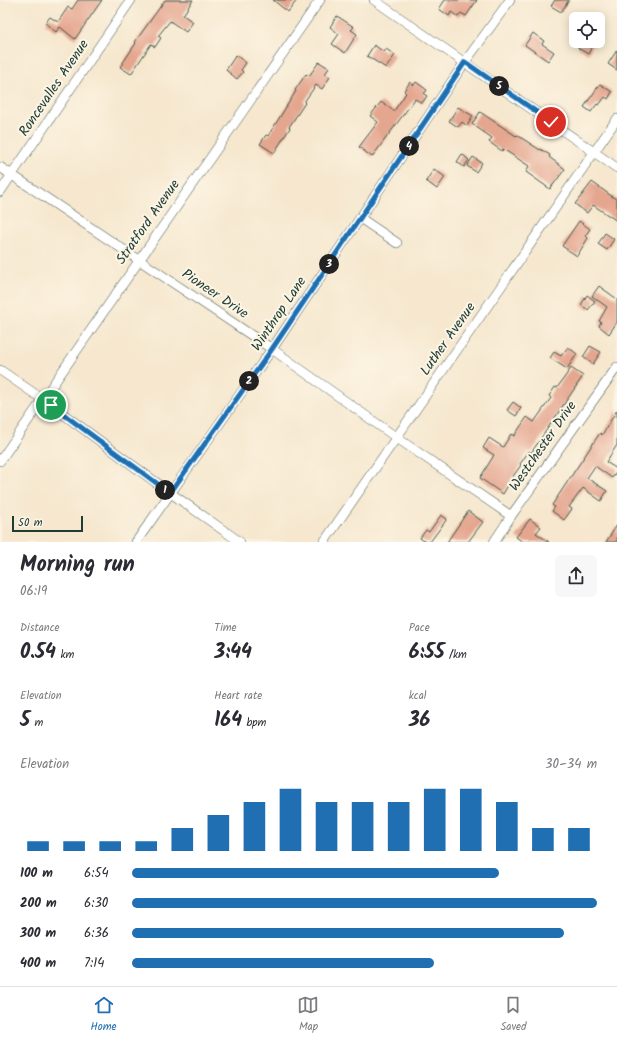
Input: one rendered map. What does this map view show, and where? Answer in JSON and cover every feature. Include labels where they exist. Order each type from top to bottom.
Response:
[{"type":"street","name":"Roncevalles Avenue","points":[[0,192],[131,0]]},
{"type":"street","name":"Stratford Avenue","points":[[0,461],[320,0]]},
{"type":"street","points":[[374,0],[617,168]]},
{"type":"street","name":"Winthrop Lane","points":[[136,542],[272,349],[465,62],[510,0]]},
{"type":"street","name":"Luther Avenue","points":[[324,542],[617,119]]},
{"type":"street","name":"Pioneer Drive","points":[[0,167],[272,349],[396,438],[511,516]]},
{"type":"street","points":[[360,218],[397,243]]},
{"type":"street","name":"Westchester Drive","points":[[494,542],[617,367]]},
{"type":"street","points":[[0,370],[240,542]]},
{"type":"building","points":[[78,0],[102,0],[75,39],[60,27],[56,32],[45,23],[50,17],[58,22],[68,7],[72,9]]},
{"type":"building","points":[[165,0],[193,0],[183,15],[193,22],[186,32],[170,21],[158,36],[161,38],[155,47],[151,44],[131,74],[120,67],[136,43],[135,42]]},
{"type":"building","points":[[273,0],[297,0],[288,12]]},
{"type":"building","points":[[445,0],[477,0],[466,16],[461,13],[458,17],[451,12],[449,16],[439,9]]},
{"type":"building","points":[[555,0],[569,0],[561,12],[551,6]]},
{"type":"building","points":[[337,16],[354,27],[351,30],[357,34],[345,53],[332,44],[339,34],[330,27]]},
{"type":"building","points":[[533,33],[544,41],[542,44],[554,52],[548,61],[525,45]]},
{"type":"building","points":[[374,45],[384,52],[386,49],[395,55],[386,68],[367,56]]},
{"type":"building","points":[[578,48],[591,48],[588,54]]},
{"type":"building","points":[[617,50],[617,70],[608,64]]},
{"type":"building","points":[[236,55],[246,63],[241,70],[243,72],[237,79],[226,70]]},
{"type":"building","points":[[319,62],[329,68],[325,74],[330,77],[322,89],[316,85],[304,102],[305,103],[274,153],[260,144],[266,135],[268,136],[306,74],[309,76]]},
{"type":"building","points":[[410,82],[414,85],[416,82],[427,90],[424,94],[427,96],[422,103],[415,99],[372,157],[359,147],[378,122],[370,116],[381,102],[394,111],[406,93],[404,91]]},
{"type":"building","points":[[600,84],[612,92],[608,99],[605,97],[591,112],[584,107]]},
{"type":"building","points":[[458,107],[473,116],[467,126],[462,122],[458,127],[449,121]]},
{"type":"building","points":[[480,112],[516,136],[517,135],[550,155],[549,157],[565,169],[550,189],[526,172],[529,166],[503,149],[502,151],[489,142],[492,138],[472,124]]},
{"type":"building","points":[[462,154],[469,160],[464,167],[457,162]]},
{"type":"building","points":[[473,157],[482,163],[476,172],[467,166]]},
{"type":"building","points":[[434,169],[445,177],[437,189],[426,181]]},
{"type":"building","points":[[592,182],[617,200],[617,221],[593,205],[587,213],[575,204]]},
{"type":"building","points":[[579,221],[590,229],[585,236],[588,238],[577,256],[562,246]]},
{"type":"building","points":[[605,233],[614,239],[607,250],[598,244]]},
{"type":"building","points":[[599,286],[617,299],[617,322],[609,334],[599,326],[601,322],[599,321],[607,307],[592,296]]},
{"type":"building","points":[[587,295],[595,301],[588,310],[581,305]]},
{"type":"building","points":[[590,346],[601,352],[593,364],[583,357]]},
{"type":"building","points":[[568,347],[577,354],[567,369],[550,358],[554,352],[561,356]]},
{"type":"building","points":[[571,368],[583,376],[531,453],[529,451],[520,464],[521,465],[509,482],[503,494],[480,478],[494,455],[483,448],[489,438],[503,447],[511,434],[514,436],[527,417],[534,422],[551,398],[549,396],[555,387],[557,388]]},
{"type":"building","points":[[513,402],[521,408],[516,416],[507,410]]},
{"type":"building","points":[[617,410],[617,445],[606,462],[617,469],[617,471],[612,478],[595,466],[587,478],[607,491],[601,501],[583,488],[569,507],[572,509],[564,520],[552,511],[555,507],[552,505],[600,433],[602,435]]},
{"type":"building","points":[[468,511],[483,522],[468,542],[447,542]]},
{"type":"building","points":[[441,515],[447,519],[430,542],[425,542],[420,538],[426,530],[429,532]]},
{"type":"building","points":[[530,519],[541,527],[536,533],[549,542],[523,542],[516,537]]},
{"type":"building","points":[[617,525],[617,542],[606,542]]},
{"type":"route","points":[[51,405],[170,493],[272,349],[465,62],[551,122]]}]
